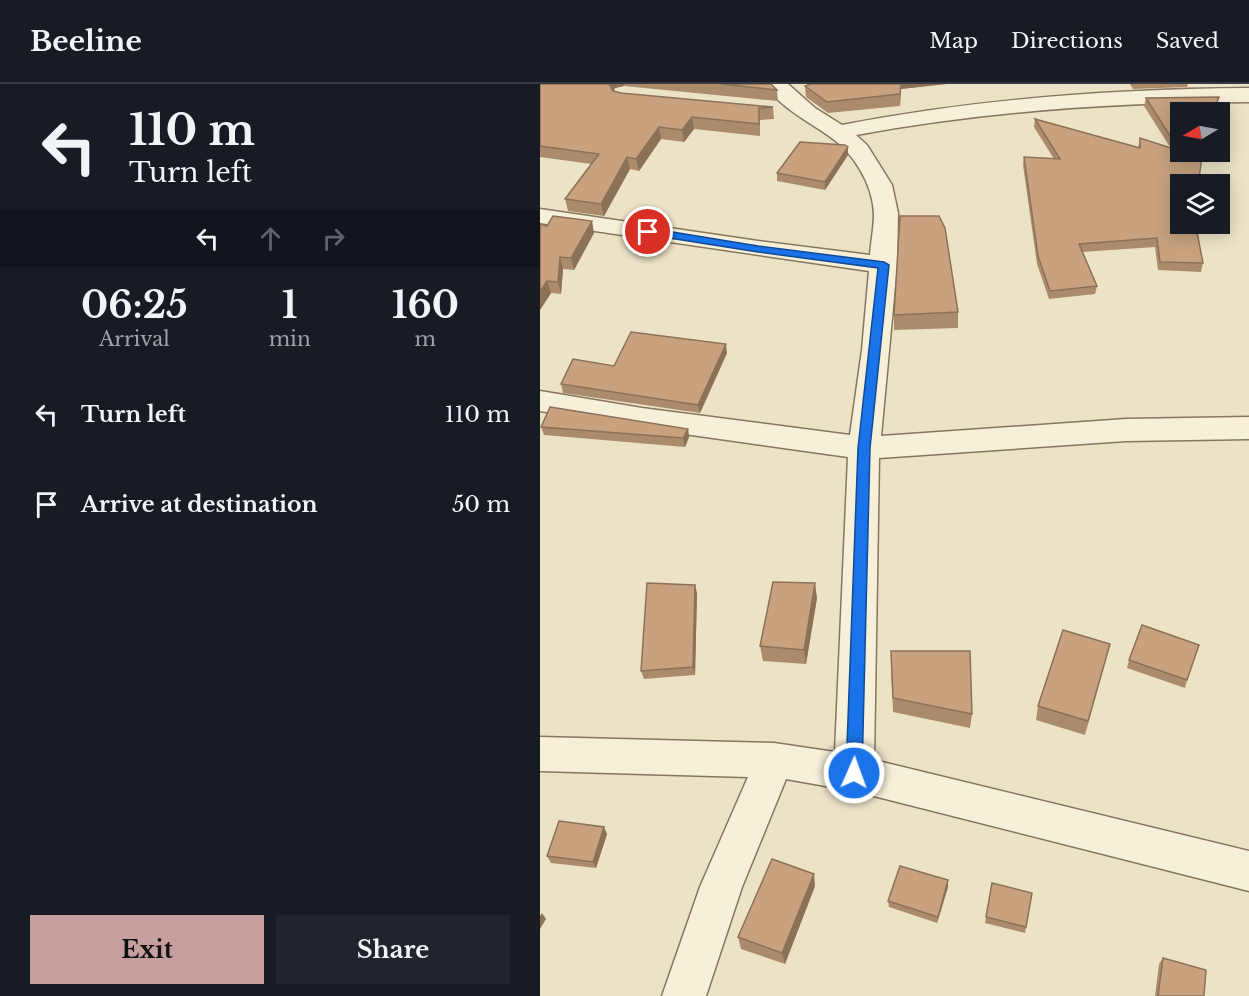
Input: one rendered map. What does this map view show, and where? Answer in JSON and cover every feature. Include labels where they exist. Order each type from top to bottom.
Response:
[{"type":"street","points":[[839,132],[1090,91],[1249,95]]},
{"type":"street","points":[[791,97],[839,132],[859,150],[880,185],[886,213],[884,265],[864,448],[854,773]]},
{"type":"street","points":[[540,216],[758,249],[884,265]]},
{"type":"street","points":[[540,401],[642,418],[864,448],[1126,430],[1249,428]]},
{"type":"street","points":[[540,754],[774,760],[854,773],[1249,871]]},
{"type":"street","points":[[684,996],[721,887],[774,760]]},
{"type":"building","points":[[540,84],[609,84],[613,91],[621,93],[773,107],[759,108],[759,124],[692,117],[682,130],[659,127],[636,159],[627,157],[601,204],[565,199],[599,154],[540,146]]},
{"type":"building","points":[[721,84],[771,84],[777,90]]},
{"type":"building","points":[[811,84],[901,84],[900,94],[827,102],[805,86]]},
{"type":"building","points":[[1219,97],[1217,102],[1170,102],[1170,136],[1146,98]]},
{"type":"building","points":[[1035,119],[1140,148],[1140,138],[1170,148],[1170,162],[1201,162],[1200,174],[1170,174],[1170,234],[1197,234],[1203,263],[1160,262],[1157,238],[1079,244],[1097,286],[1050,291],[1038,256],[1024,157],[1060,159]]},
{"type":"building","points":[[800,142],[848,147],[825,182],[777,173]]},
{"type":"building","points":[[553,216],[592,221],[571,258],[560,257],[558,282],[547,281],[540,292],[540,224],[547,226]]},
{"type":"building","points":[[900,216],[939,216],[945,228],[958,312],[894,315]]},
{"type":"building","points":[[631,332],[726,344],[698,405],[561,384],[573,359],[614,366]]},
{"type":"building","points":[[550,407],[688,429],[683,438],[541,427]]},
{"type":"building","points":[[773,582],[815,583],[804,650],[760,646]]},
{"type":"building","points":[[647,583],[695,585],[693,667],[641,671]]},
{"type":"building","points":[[1142,625],[1199,645],[1187,680],[1129,660]]},
{"type":"building","points":[[1063,630],[1110,644],[1088,721],[1038,706]]},
{"type":"building","points":[[891,651],[970,651],[972,714],[893,698]]},
{"type":"building","points":[[559,821],[604,827],[593,862],[547,856]]},
{"type":"building","points":[[772,859],[814,874],[782,953],[738,937]]},
{"type":"building","points":[[900,866],[948,880],[938,917],[888,901]]},
{"type":"building","points":[[992,883],[1032,893],[1026,927],[986,917]]},
{"type":"building","points":[[1163,958],[1206,970],[1204,996],[1158,996]]},
{"type":"route","points":[[648,232],[884,265],[864,448],[854,773]]}]
